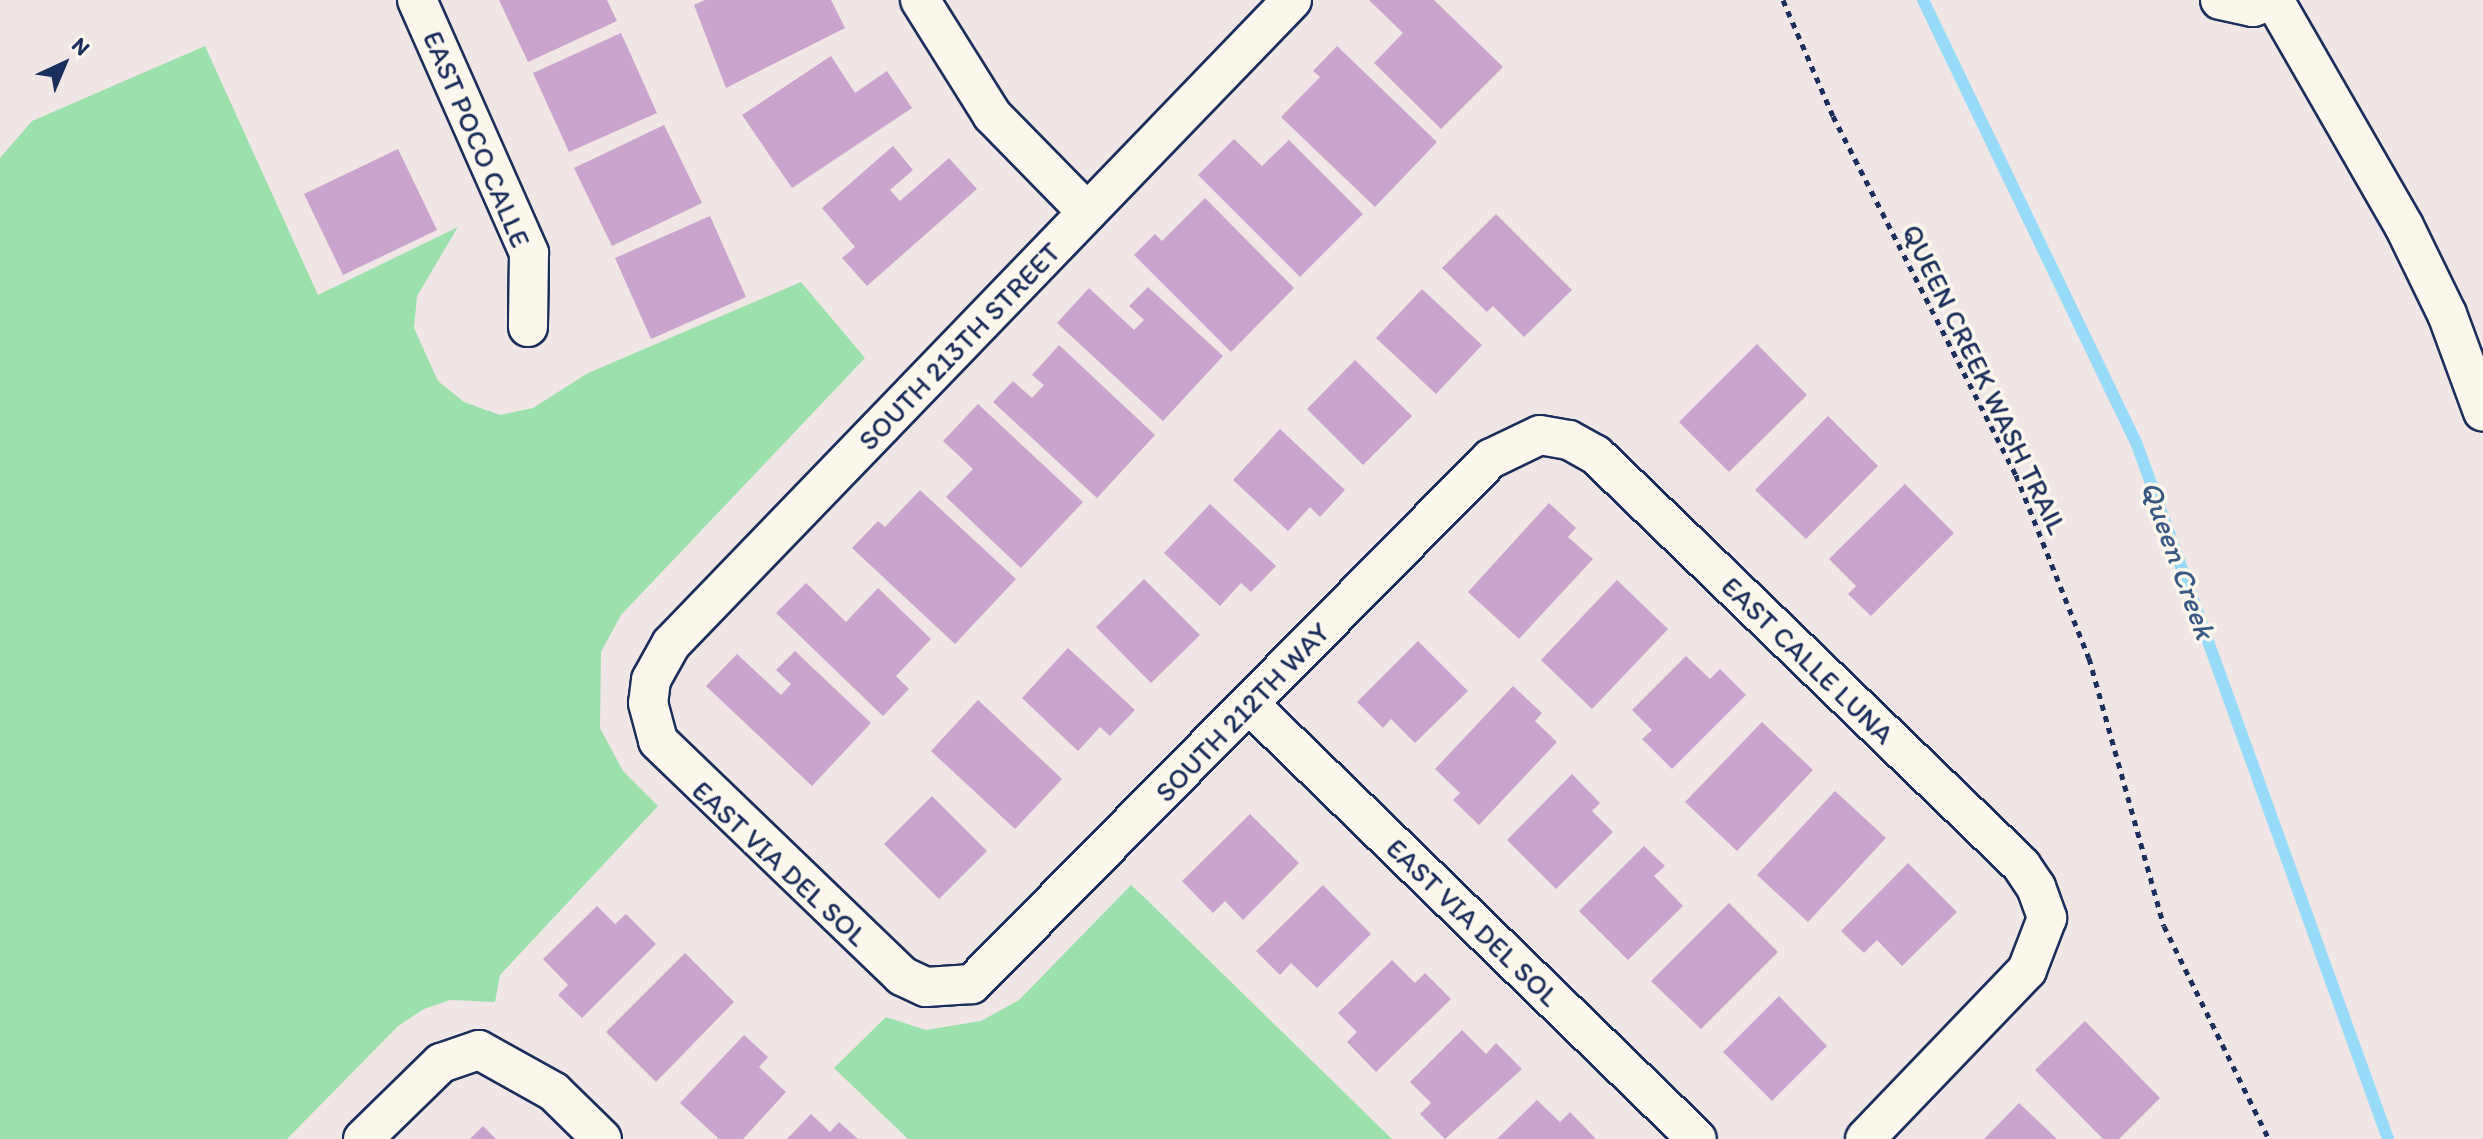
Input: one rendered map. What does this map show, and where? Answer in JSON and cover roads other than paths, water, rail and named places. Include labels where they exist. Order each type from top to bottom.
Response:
[{"type":"street","name":"EAST POCO CALLE","points":[[417,0],[529,253],[528,327]]},
{"type":"street","points":[[920,0],[992,115],[1087,212]]},
{"type":"street","name":"SOUTH 213TH STREET","points":[[648,703],[654,671],[671,644],[1292,0]]},
{"type":"street","points":[[2220,0],[2253,7],[2273,0],[2404,226],[2447,314],[2483,412]]},
{"type":"street","name":"SOUTH 212TH WAY","points":[[946,988],[972,984],[994,967],[1490,459],[1540,435]]},
{"type":"street","name":"EAST CALLE LUNA","points":[[1540,435],[1569,440],[1596,455],[2021,865],[2047,918],[2027,970],[1865,1139]]},
{"type":"street","name":"EAST VIA DEL SOL","points":[[648,703],[654,733],[672,760],[783,868],[902,976],[946,988]]},
{"type":"street","name":"EAST VIA DEL SOL","points":[[1249,704],[1697,1139]]},
{"type":"street","points":[[363,1139],[441,1063],[479,1050],[517,1066],[554,1092],[602,1139]]},
{"type":"waterway","name":"Queen Creek","points":[[1923,0],[2136,442],[2388,1139]]}]
